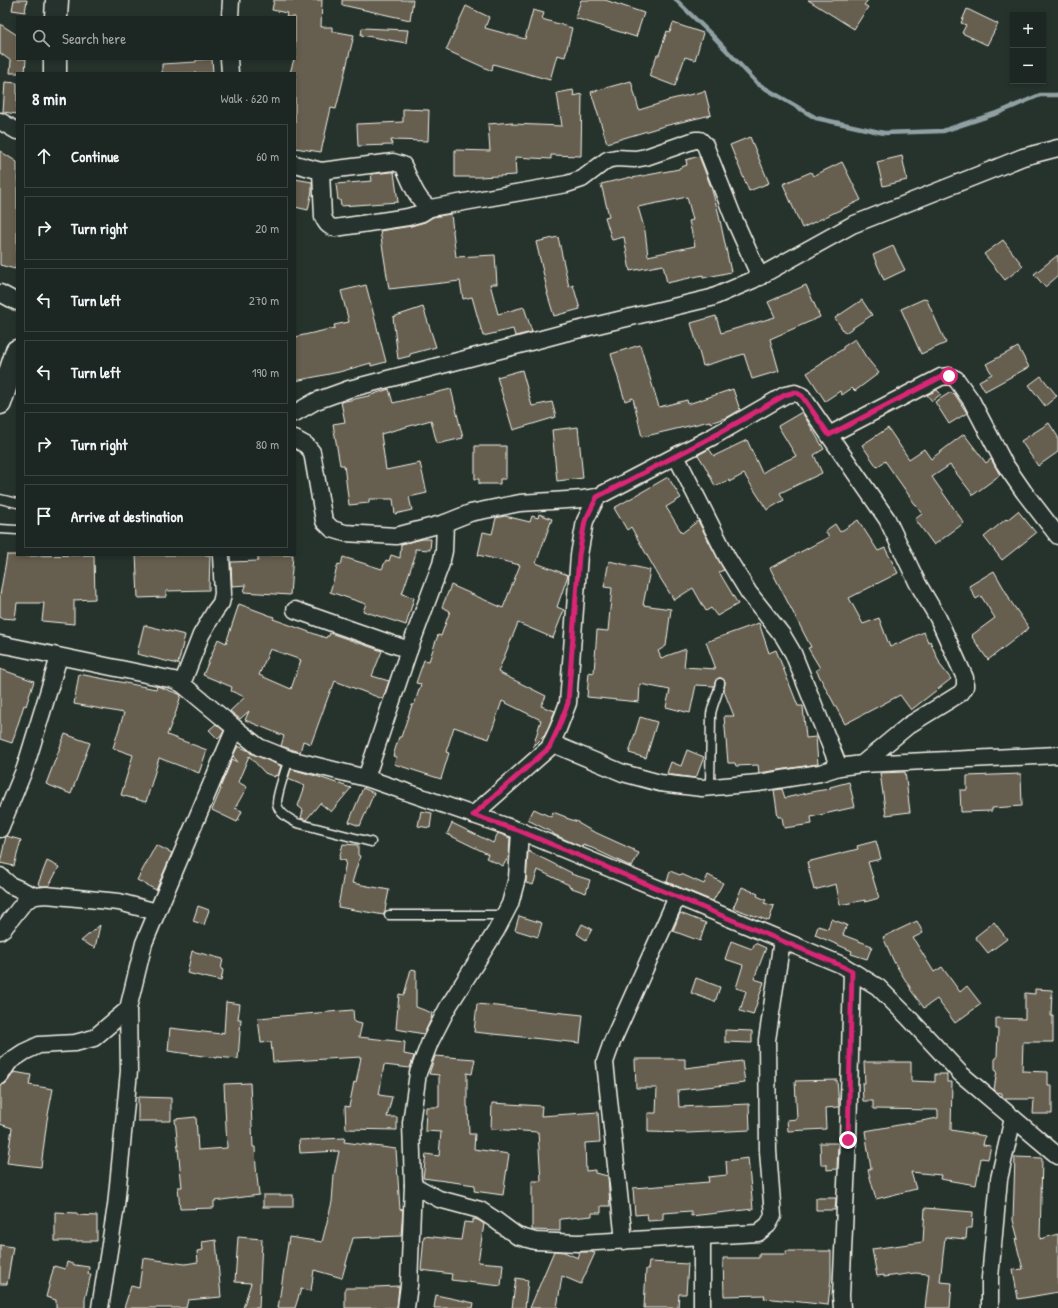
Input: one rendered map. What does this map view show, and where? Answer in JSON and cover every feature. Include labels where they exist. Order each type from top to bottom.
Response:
[{"type":"main road","points":[[56,16],[57,0]]},
{"type":"main road","points":[[55,60],[55,72]]},
{"type":"main road","points":[[8,393],[16,356]]},
{"type":"street","points":[[230,16],[231,0]]},
{"type":"street","points":[[229,60],[230,72]]},
{"type":"street","points":[[0,121],[16,130]]},
{"type":"street","points":[[320,171],[323,217],[325,222],[331,228],[335,228],[408,217],[422,213],[430,208],[567,184],[582,179],[607,160],[616,158],[635,160],[695,140],[700,140],[705,145],[734,219],[760,277]]},
{"type":"street","points":[[296,412],[316,401],[349,389],[504,350],[564,333],[711,298],[760,277],[852,225],[1023,156],[1058,148]]},
{"type":"street","points":[[296,164],[320,171],[393,162],[398,163],[403,165],[420,198],[426,206],[430,208]]},
{"type":"street","points":[[0,293],[16,301]]},
{"type":"street","points":[[829,435],[941,377],[949,376],[956,379],[971,400],[1004,463],[1058,536]]},
{"type":"street","points":[[296,440],[306,445],[312,452],[324,521],[332,529],[345,533],[396,536],[445,523],[470,513],[520,503],[597,497],[676,456],[785,395],[795,392],[802,396],[886,519],[918,584],[938,618],[965,678],[965,687],[962,693],[909,725],[862,764]]},
{"type":"street","points":[[676,456],[728,558],[750,592],[784,636],[793,653],[839,767]]},
{"type":"street","points":[[473,815],[549,748],[558,729],[568,703],[579,555],[585,521],[597,497]]},
{"type":"street","points":[[366,778],[440,564],[444,551],[445,523]]},
{"type":"street","points":[[182,684],[201,635],[220,603],[223,594],[221,556]]},
{"type":"street","points":[[295,610],[409,650]]},
{"type":"street","points":[[0,644],[174,680],[182,684],[260,747],[289,759],[366,778],[520,831],[842,966],[878,987],[908,1016],[961,1074],[1058,1156]]},
{"type":"street","points":[[0,829],[25,768],[59,656]]},
{"type":"street","points":[[100,1308],[116,1206],[129,1071],[128,1008],[144,943],[235,728]]},
{"type":"street","points":[[551,743],[623,773],[660,783],[702,788],[758,783],[820,773],[839,767],[862,764],[1058,755]]},
{"type":"street","points":[[406,1308],[409,1285],[413,1185],[411,1123],[418,1073],[430,1042],[448,1007],[496,931],[510,904],[517,878],[520,831]]},
{"type":"street","points":[[0,876],[10,885],[35,896],[119,902],[157,912]]},
{"type":"street","points":[[0,931],[25,901],[35,896]]},
{"type":"street","points":[[624,1241],[605,1062],[612,1042],[677,896]]},
{"type":"street","points":[[413,1185],[439,1199],[480,1210],[517,1236],[535,1241],[578,1243],[758,1233],[768,1225],[772,1216],[768,1151],[767,1040],[782,940]]},
{"type":"street","points":[[842,1308],[841,1288],[848,1140],[852,971]]},
{"type":"street","points":[[0,1076],[9,1062],[24,1052],[39,1045],[75,1043],[94,1038],[128,1008]]},
{"type":"street","points":[[990,1308],[990,1278],[999,1179],[1013,1118]]},
{"type":"street","points":[[702,1236],[702,1308]]},
{"type":"lane","points":[[0,498],[16,503]]},
{"type":"lane","points":[[0,529],[16,530]]},
{"type":"lane","points":[[710,788],[711,714],[712,706],[718,696],[720,683]]},
{"type":"lane","points":[[289,759],[280,787],[277,803],[281,812],[296,823],[371,842]]},
{"type":"lane","points":[[389,915],[505,915]]},
{"type":"building","points":[[14,0],[27,0],[25,12],[12,10]]},
{"type":"building","points":[[274,0],[322,0],[321,27],[332,27],[332,31],[354,35],[336,109],[331,108],[321,152],[296,148],[296,72],[290,72],[294,60],[296,60],[296,16],[286,16],[287,13],[272,10]]},
{"type":"building","points":[[342,0],[413,0],[410,20],[342,5]]},
{"type":"building","points":[[581,0],[605,0],[644,13],[636,37],[575,18]]},
{"type":"building","points":[[808,0],[868,0],[864,5],[868,7],[854,29]]},
{"type":"building","points":[[466,6],[489,17],[485,28],[525,39],[533,10],[544,13],[542,19],[572,28],[565,57],[557,55],[550,80],[493,64],[492,71],[446,50]]},
{"type":"building","points":[[967,9],[998,24],[987,45],[962,33],[966,25],[961,23]]},
{"type":"building","points":[[673,23],[703,33],[695,60],[685,57],[675,86],[649,76],[657,55],[659,55],[667,31],[670,32]]},
{"type":"building","points":[[0,24],[16,34],[16,60],[26,60],[25,72],[10,73],[11,61],[0,53]]},
{"type":"building","points":[[362,28],[408,30],[406,43],[361,35]]},
{"type":"building","points":[[196,60],[212,60],[213,72],[162,72],[162,64],[196,62]]},
{"type":"building","points":[[631,81],[639,110],[668,100],[705,91],[711,115],[664,126],[607,143],[591,92]]},
{"type":"building","points":[[5,82],[16,83],[16,114],[3,112]]},
{"type":"building","points":[[573,90],[574,96],[582,94],[581,156],[551,155],[551,159],[515,157],[516,175],[455,177],[455,150],[490,151],[488,124],[512,122],[512,124],[562,126],[557,93]]},
{"type":"building","points":[[403,109],[429,110],[428,141],[391,140],[392,145],[358,146],[357,124],[403,122]]},
{"type":"building","points":[[750,137],[769,183],[749,191],[730,145]]},
{"type":"building","points":[[0,151],[16,161],[16,264],[15,269],[0,265]]},
{"type":"building","points":[[699,156],[711,187],[718,211],[731,272],[703,278],[703,275],[667,283],[663,265],[630,271],[624,237],[612,240],[605,217],[609,216],[601,184],[631,177],[679,169],[687,165],[686,160]],"holes":[[[687,197],[693,220],[689,221],[695,246],[648,256],[645,231],[638,207]]]},
{"type":"building","points":[[902,156],[907,180],[883,186],[877,162]]},
{"type":"building","points":[[842,162],[861,200],[802,228],[783,184],[811,172],[813,176]]},
{"type":"building","points":[[394,172],[398,202],[341,206],[340,200],[338,200],[336,184],[372,181],[371,174]]},
{"type":"building","points":[[296,179],[312,182],[312,191],[308,210],[296,207]]},
{"type":"building","points":[[451,214],[456,257],[495,255],[497,284],[490,284],[498,314],[524,307],[532,332],[515,336],[513,329],[483,336],[472,297],[463,299],[460,281],[389,289],[380,231],[411,226],[425,222],[433,217]]},
{"type":"building","points":[[558,237],[569,287],[573,285],[580,309],[554,316],[547,293],[536,242]]},
{"type":"building","points":[[1003,240],[1023,266],[1005,280],[984,254]]},
{"type":"building","points":[[893,246],[905,270],[884,280],[873,255]]},
{"type":"building","points":[[1058,255],[1058,276],[1045,287],[1034,274]]},
{"type":"building","points":[[366,285],[386,362],[371,366],[371,363],[339,372],[296,381],[296,337],[335,328],[334,325],[349,322],[341,291]]},
{"type":"building","points":[[806,285],[820,317],[770,339],[779,371],[752,379],[744,354],[703,366],[691,323],[716,316],[721,333],[775,317],[768,302]]},
{"type":"building","points":[[926,298],[946,343],[921,354],[901,309]]},
{"type":"building","points":[[862,300],[872,315],[845,333],[835,318]]},
{"type":"building","points":[[423,307],[436,347],[398,359],[393,317]]},
{"type":"building","points":[[855,339],[866,357],[879,373],[855,391],[852,388],[842,395],[840,391],[825,401],[807,373],[843,349],[843,347]]},
{"type":"building","points":[[640,345],[659,407],[687,400],[688,404],[733,389],[740,410],[728,417],[710,423],[710,421],[642,437],[633,398],[625,401],[611,354]]},
{"type":"building","points":[[1018,347],[1029,367],[985,391],[979,381],[992,374],[986,364]]},
{"type":"building","points":[[522,370],[532,406],[552,402],[556,417],[513,430],[497,377]]},
{"type":"building","points":[[1041,376],[1057,396],[1045,406],[1029,385]]},
{"type":"building","points":[[389,389],[393,403],[451,389],[463,438],[437,444],[431,420],[381,434],[386,470],[420,463],[427,493],[409,497],[412,510],[395,514],[393,499],[369,499],[369,503],[349,505],[344,465],[340,465],[333,424],[345,422],[341,402],[368,396]]},
{"type":"building","points":[[937,390],[941,394],[932,401],[927,395]]},
{"type":"building","points":[[951,392],[952,394],[954,393],[967,413],[949,424],[935,402]]},
{"type":"building","points":[[802,412],[824,449],[814,455],[822,473],[780,493],[784,500],[767,510],[744,474],[729,482],[729,480],[715,486],[698,455],[709,449],[714,456],[747,440],[762,473],[796,456],[778,426]]},
{"type":"building","points":[[1049,423],[1058,437],[1058,452],[1038,466],[1021,441]]},
{"type":"building","points":[[578,427],[583,478],[557,481],[552,430]]},
{"type":"building","points":[[888,428],[909,459],[924,449],[931,459],[964,434],[986,463],[991,459],[1000,475],[973,495],[950,465],[932,477],[964,523],[934,545],[915,519],[922,514],[885,461],[877,467],[862,445]]},
{"type":"building","points":[[475,446],[506,446],[506,479],[500,479],[500,484],[479,484],[479,479],[475,479]]},
{"type":"building","points":[[668,477],[681,498],[666,507],[682,533],[698,521],[724,570],[719,572],[738,604],[717,616],[711,608],[706,611],[693,588],[674,600],[631,527],[627,530],[614,508]]},
{"type":"building","points":[[1018,511],[1036,533],[1002,560],[984,537]]},
{"type":"building","points":[[539,514],[552,519],[536,563],[568,575],[557,607],[564,610],[553,638],[518,623],[498,672],[546,696],[541,706],[555,711],[545,735],[533,747],[541,720],[502,701],[489,739],[454,727],[446,752],[449,753],[441,779],[394,764],[397,757],[393,756],[399,737],[401,737],[421,684],[416,683],[424,660],[429,661],[438,635],[441,636],[450,611],[442,607],[451,585],[503,608],[520,565],[478,555],[483,532],[492,534],[496,518],[505,516],[530,522],[532,516],[538,518]]},
{"type":"building","points":[[858,520],[878,551],[885,548],[898,573],[849,598],[863,624],[879,618],[890,647],[924,632],[928,642],[930,641],[941,666],[951,679],[911,710],[900,695],[845,724],[816,670],[820,668],[808,648],[811,647],[770,568],[829,537],[825,531],[835,524],[840,532]]},
{"type":"building","points":[[423,539],[431,539],[430,550],[415,549],[415,556],[402,594],[414,598],[406,625],[363,611],[366,604],[330,592],[338,564],[341,565],[343,557],[382,569],[386,560],[389,561],[391,555],[400,558],[401,544]]},
{"type":"building","points":[[7,555],[94,556],[95,599],[74,600],[74,624],[42,621],[44,603],[17,603],[15,619],[0,618],[0,595]]},
{"type":"building","points":[[136,556],[210,556],[209,590],[166,591],[166,597],[138,598]]},
{"type":"building","points":[[258,556],[293,556],[290,595],[244,592],[246,585],[232,586],[231,562],[258,561]]},
{"type":"building","points":[[609,561],[650,570],[643,605],[671,609],[666,646],[658,651],[661,658],[686,649],[684,667],[716,669],[706,642],[759,623],[769,653],[776,650],[798,706],[803,706],[806,738],[816,737],[818,764],[759,773],[758,765],[736,766],[735,763],[728,763],[724,716],[734,716],[724,691],[725,681],[721,678],[716,680],[714,686],[696,685],[690,713],[666,707],[670,690],[640,684],[639,702],[587,697],[589,672],[594,673],[597,630],[608,631],[612,588],[604,587]]},
{"type":"building","points":[[994,571],[1009,599],[1029,628],[988,660],[972,635],[995,618],[981,596],[976,599],[969,586]]},
{"type":"building","points":[[239,604],[274,617],[273,619],[326,638],[330,633],[382,651],[372,676],[389,681],[383,699],[335,681],[311,744],[303,741],[300,752],[281,746],[284,736],[245,720],[249,711],[240,719],[230,711],[245,697],[231,691],[232,687],[203,675],[218,639],[226,643]],"holes":[[[270,649],[301,660],[291,689],[259,675]]]},
{"type":"building","points":[[144,625],[185,635],[178,664],[137,654]]},
{"type":"building","points":[[0,669],[34,681],[26,706],[24,705],[12,743],[0,739]]},
{"type":"building","points":[[79,674],[156,689],[157,686],[181,695],[167,735],[207,750],[199,773],[159,758],[146,802],[121,795],[133,755],[113,748],[124,713],[74,704]]},
{"type":"building","points":[[640,717],[657,722],[646,758],[629,753]]},
{"type":"building","points":[[216,724],[224,731],[218,739],[209,730]]},
{"type":"building","points":[[65,734],[90,743],[71,794],[46,784]]},
{"type":"building","points":[[238,746],[250,753],[281,766],[278,776],[275,775],[275,777],[265,773],[249,756],[238,782],[247,787],[235,808],[242,811],[237,822],[212,810],[232,759],[238,762],[233,756]]},
{"type":"building","points":[[687,750],[704,757],[696,778],[667,773],[671,762],[681,766]]},
{"type":"building","points":[[291,769],[351,788],[331,812],[320,803],[306,820],[301,818],[303,810],[298,806],[305,786],[288,779]]},
{"type":"building","points":[[905,772],[910,812],[886,815],[880,773]]},
{"type":"building","points":[[1021,774],[1022,806],[992,808],[992,811],[961,812],[960,790],[967,790],[967,776]]},
{"type":"building","points":[[849,782],[855,807],[811,817],[812,824],[784,828],[782,817],[778,817],[774,790],[782,789],[785,798],[830,789],[830,787]]},
{"type":"building","points":[[363,788],[374,793],[360,826],[349,822]]},
{"type":"building","points":[[534,809],[551,817],[553,812],[566,817],[578,822],[590,830],[634,850],[639,853],[632,867],[592,848],[583,845],[582,847],[553,834],[528,820]]},
{"type":"building","points":[[421,811],[432,813],[430,828],[418,826]]},
{"type":"building","points":[[452,823],[493,843],[498,833],[510,838],[509,856],[503,866],[486,858],[488,854],[447,834]]},
{"type":"building","points":[[6,836],[21,840],[14,866],[0,863]]},
{"type":"building","points":[[876,841],[881,859],[868,862],[879,898],[865,902],[865,900],[840,905],[836,884],[814,890],[807,862],[858,849],[857,846]]},
{"type":"building","points":[[343,844],[358,845],[358,855],[360,856],[352,883],[389,890],[384,915],[338,907],[346,861],[339,859]]},
{"type":"building","points":[[156,845],[172,853],[156,890],[137,880]]},
{"type":"building","points":[[528,851],[572,873],[571,874],[590,880],[586,893],[569,887],[569,885],[538,870],[533,885],[526,883]]},
{"type":"building","points":[[47,861],[59,867],[49,886],[42,886],[38,884]]},
{"type":"building","points":[[670,871],[704,884],[708,875],[723,883],[713,901],[667,882]]},
{"type":"building","points":[[742,887],[758,894],[757,896],[766,900],[764,903],[774,906],[769,921],[733,908]]},
{"type":"building","points":[[198,906],[209,910],[204,925],[193,921]]},
{"type":"building","points":[[680,913],[706,923],[700,941],[673,931]]},
{"type":"building","points":[[519,916],[542,923],[538,937],[515,930]]},
{"type":"building","points":[[831,919],[847,925],[843,935],[872,946],[867,959],[851,954],[852,951],[815,935],[818,926],[828,929]]},
{"type":"building","points":[[917,921],[923,933],[913,938],[934,972],[942,967],[960,992],[967,986],[981,1004],[955,1023],[937,999],[924,1008],[910,989],[894,962],[883,937]]},
{"type":"building","points":[[994,922],[1007,939],[988,953],[975,937]]},
{"type":"building","points":[[582,924],[592,929],[586,940],[577,934]]},
{"type":"building","points":[[100,925],[95,948],[81,941]]},
{"type":"building","points":[[731,941],[752,949],[755,943],[766,948],[754,979],[764,982],[753,1015],[740,1011],[746,991],[736,988],[743,965],[725,959]]},
{"type":"building","points":[[192,951],[223,959],[221,981],[187,973]]},
{"type":"building","points":[[411,969],[416,970],[416,1007],[432,1013],[431,1019],[424,1034],[396,1029],[399,994],[404,995]]},
{"type":"building","points":[[696,978],[720,987],[715,1002],[691,993]]},
{"type":"building","points":[[1035,989],[1052,990],[1051,1016],[1053,1016],[1053,1042],[1023,1042],[1022,1071],[1048,1072],[1048,1085],[1052,1085],[1052,1114],[1033,1114],[1034,1099],[1005,1099],[1002,1096],[1002,1093],[994,1090],[997,1070],[995,1070],[998,1029],[996,1029],[996,1018],[1025,1019],[1025,993],[1035,994]]},
{"type":"building","points":[[226,1002],[240,1004],[238,1019],[241,1019],[238,1059],[217,1058],[168,1051],[170,1028],[221,1034],[221,1032],[224,1033]]},
{"type":"building","points":[[477,1004],[583,1015],[580,1043],[474,1032]]},
{"type":"building","points":[[353,1010],[354,1022],[362,1024],[359,1037],[405,1042],[404,1054],[414,1056],[410,1068],[384,1065],[379,1095],[392,1097],[387,1117],[397,1117],[397,1130],[346,1129],[345,1106],[349,1107],[354,1082],[356,1083],[361,1057],[273,1062],[271,1042],[261,1043],[258,1018]]},
{"type":"building","points":[[725,1030],[752,1031],[752,1043],[725,1042]]},
{"type":"building","points":[[435,1056],[475,1059],[472,1074],[467,1073],[469,1134],[475,1134],[474,1149],[509,1154],[503,1195],[474,1191],[475,1185],[423,1178],[426,1154],[439,1156],[441,1132],[425,1131],[426,1107],[439,1107],[439,1075],[429,1074]]},
{"type":"building","points":[[635,1059],[685,1059],[685,1068],[742,1061],[745,1083],[678,1090],[679,1107],[749,1104],[750,1130],[688,1133],[648,1132],[648,1113],[656,1113],[657,1088],[636,1088]]},
{"type":"building","points":[[864,1062],[911,1062],[911,1081],[935,1082],[935,1074],[947,1074],[947,1082],[952,1082],[951,1130],[985,1136],[983,1145],[991,1146],[988,1159],[981,1158],[976,1185],[940,1179],[941,1175],[911,1172],[916,1189],[876,1199],[868,1170],[871,1169],[865,1131],[938,1118],[938,1110],[873,1109],[873,1101],[863,1101],[862,1083],[865,1083]]},
{"type":"building","points":[[14,1072],[31,1075],[29,1085],[53,1089],[47,1120],[41,1167],[7,1163],[12,1128],[0,1124],[0,1085],[5,1084]]},
{"type":"building","points":[[837,1080],[839,1107],[825,1108],[826,1129],[788,1131],[787,1120],[797,1119],[795,1081]]},
{"type":"building","points":[[250,1083],[253,1147],[255,1147],[259,1195],[214,1201],[214,1208],[180,1209],[178,1187],[182,1187],[175,1119],[196,1117],[198,1150],[227,1148],[224,1084]]},
{"type":"building","points":[[138,1097],[171,1098],[171,1121],[138,1121]]},
{"type":"building","points":[[492,1103],[542,1106],[541,1116],[598,1112],[600,1142],[585,1143],[586,1171],[595,1170],[595,1173],[608,1176],[610,1206],[601,1206],[601,1213],[592,1213],[592,1216],[560,1219],[560,1231],[532,1230],[532,1181],[541,1181],[538,1132],[491,1129]]},
{"type":"building","points":[[345,1138],[344,1142],[396,1149],[400,1210],[403,1209],[401,1236],[353,1238],[342,1278],[314,1270],[311,1291],[301,1289],[295,1308],[278,1308],[289,1237],[322,1242],[332,1202],[334,1175],[339,1151],[300,1153],[299,1140]]},
{"type":"building","points":[[820,1143],[838,1143],[837,1169],[827,1170],[827,1165],[821,1165]]},
{"type":"building","points":[[1015,1157],[1042,1158],[1040,1239],[1058,1234],[1058,1292],[1018,1299],[1013,1270],[1023,1269],[1015,1239],[1018,1239],[1013,1220]]},
{"type":"building","points":[[748,1158],[753,1209],[691,1216],[691,1211],[663,1213],[663,1220],[648,1221],[647,1214],[635,1215],[633,1188],[709,1182],[708,1177],[727,1175],[726,1161]]},
{"type":"building","points":[[263,1195],[293,1195],[293,1207],[263,1207]]},
{"type":"building","points":[[816,1198],[836,1198],[835,1210],[816,1210]]},
{"type":"building","points":[[925,1208],[973,1212],[972,1228],[967,1228],[966,1239],[945,1237],[940,1282],[952,1283],[950,1308],[925,1308],[929,1274],[915,1273],[884,1277],[884,1275],[877,1276],[872,1249],[923,1242]]},
{"type":"building","points":[[55,1212],[97,1216],[97,1241],[55,1241]]},
{"type":"building","points":[[473,1219],[484,1224],[478,1262],[503,1264],[501,1286],[451,1280],[452,1274],[421,1270],[424,1236],[461,1240],[464,1222],[473,1223]]},
{"type":"building","points":[[238,1237],[262,1239],[259,1308],[243,1308],[251,1283],[235,1282]]},
{"type":"building","points":[[216,1240],[221,1297],[188,1300],[186,1308],[124,1308],[131,1286],[139,1288],[143,1258],[185,1264],[198,1262],[197,1251],[203,1250],[202,1242]]},
{"type":"building","points":[[0,1245],[13,1247],[7,1284],[0,1284]]},
{"type":"building","points":[[554,1251],[564,1252],[578,1258],[580,1252],[595,1253],[581,1284],[562,1276],[557,1308],[530,1308]]},
{"type":"building","points":[[786,1251],[831,1251],[831,1278],[828,1305],[764,1298],[765,1295],[724,1296],[723,1258],[759,1258],[759,1254],[786,1254]]},
{"type":"building","points":[[67,1262],[89,1267],[88,1274],[91,1274],[85,1299],[85,1308],[56,1308],[56,1300],[46,1297],[54,1266],[65,1269]]},
{"type":"building","points":[[649,1262],[688,1264],[686,1294],[679,1294],[678,1308],[644,1308],[646,1269],[648,1269]]},
{"type":"building","points":[[516,1278],[528,1280],[525,1308],[512,1308]]},
{"type":"building","points":[[399,1286],[397,1308],[345,1308],[345,1288]]},
{"type":"building","points":[[436,1295],[474,1303],[473,1308],[434,1308]]},
{"type":"waterway","points":[[676,0],[715,38],[758,84],[816,118],[884,133],[943,131],[1000,112],[1040,95],[1058,95]]},
{"type":"route","points":[[848,1140],[852,971],[520,831],[473,815],[549,748],[558,729],[568,703],[579,555],[585,521],[597,497],[714,436],[785,395],[795,392],[802,396],[829,435],[941,377],[949,376]]}]
